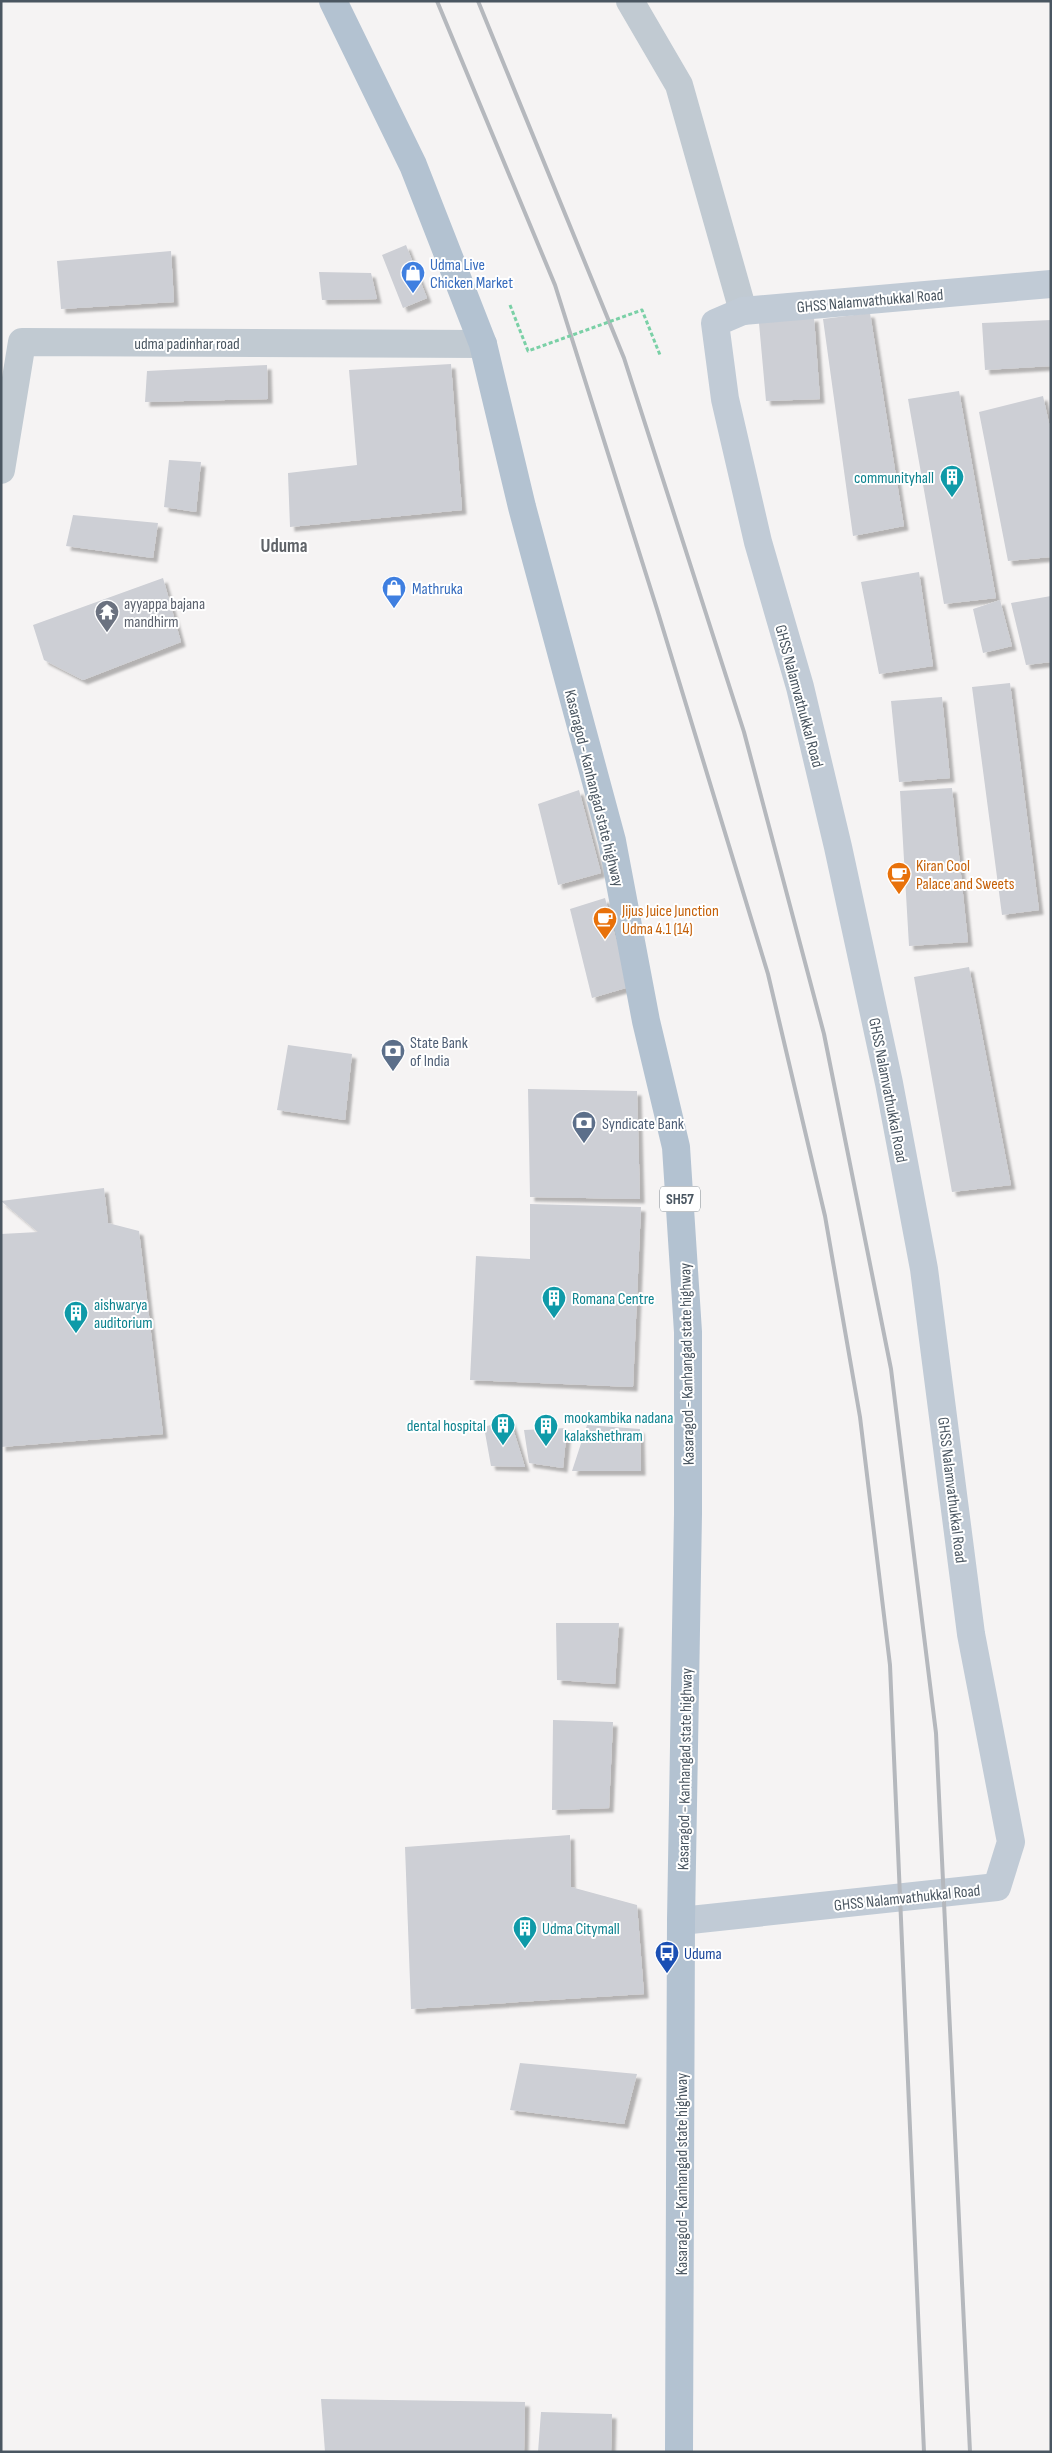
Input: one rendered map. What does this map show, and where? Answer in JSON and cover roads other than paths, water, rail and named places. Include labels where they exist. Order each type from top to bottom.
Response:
[{"type":"main road","name":"Kasaragod - Kanhangad state highway","points":[[333,1],[413,165],[483,344],[522,507],[612,841],[646,1020],[676,1147],[688,1332],[688,1524],[681,1922],[679,2452]]},
{"type":"main road","name":"GHSS Nalamvathukkal Road","points":[[681,1922],[996,1887],[1011,1842],[972,1634],[924,1269],[889,1083],[838,847],[800,687],[758,542],[725,399],[715,323],[743,310],[1051,284]]},
{"type":"street","points":[[630,1],[678,85],[743,310]]},
{"type":"street","name":"udma padinhar road","points":[[1,470],[22,342],[483,344]]},
{"type":"railway","points":[[437,1],[555,285],[657,609],[768,974],[825,1216],[860,1417],[890,1665],[924,2452]]},
{"type":"railway","points":[[478,1],[624,358],[744,732],[824,1034],[891,1369],[936,1733],[970,2452]]},
{"type":"place","name":"Udma Live Chicken Market","points":[[413,294]]},
{"type":"place","name":"communityhall","points":[[952,498]]},
{"type":"place","name":"Mathruka","points":[[394,609]]},
{"type":"place","name":"ayyappa bajana mandhirm","points":[[107,633]]},
{"type":"place","name":"Kiran Cool Palace and Sweets","points":[[899,895]]},
{"type":"place","name":"Jijus Juice Junction Udma 4.1 (14)","points":[[605,940]]},
{"type":"place","name":"State Bank of India","points":[[393,1072]]},
{"type":"place","name":"Syndicate Bank","points":[[584,1144]]},
{"type":"place","name":"Romana Centre","points":[[554,1319]]},
{"type":"place","name":"aishwarya auditorium","points":[[76,1334]]},
{"type":"place","name":"dental hospital","points":[[503,1446]]},
{"type":"place","name":"mookambika nadana kalakshethram","points":[[546,1447]]},
{"type":"place","name":"Udma Citymall","points":[[525,1949]]},
{"type":"place","name":"Uduma","points":[[667,1974]]},
{"type":"district","name":"Uduma","points":[[284,545]]}]
